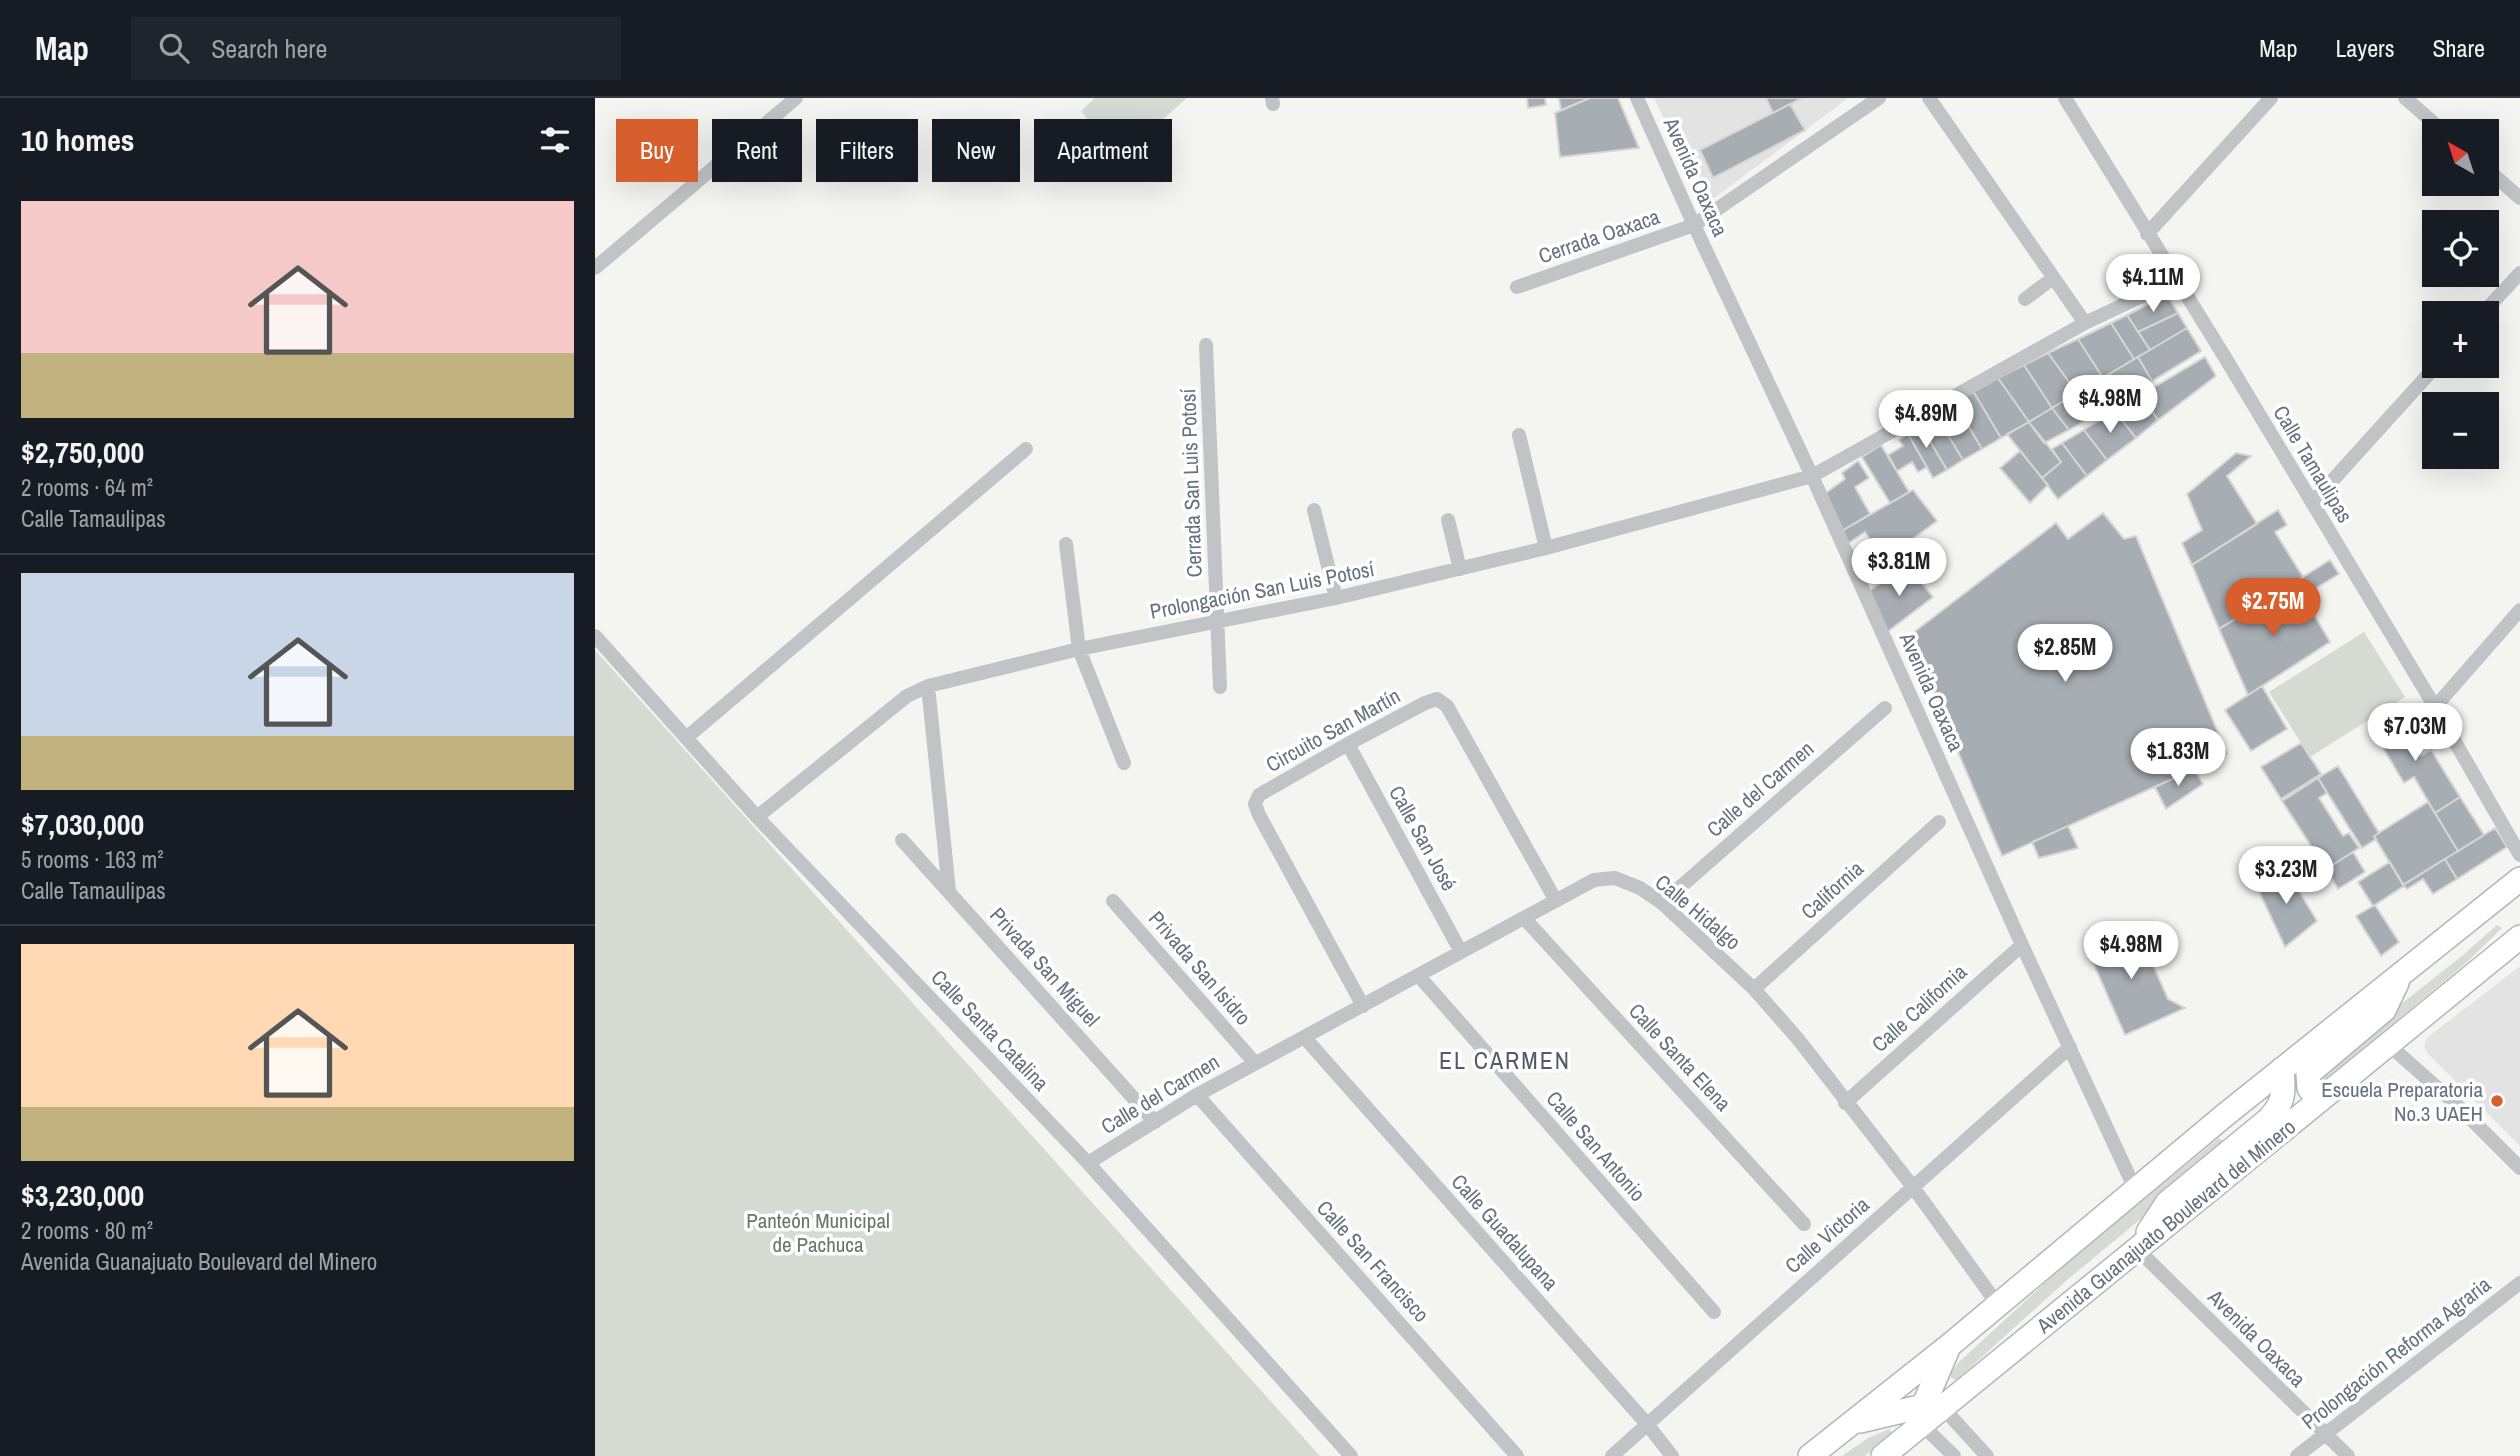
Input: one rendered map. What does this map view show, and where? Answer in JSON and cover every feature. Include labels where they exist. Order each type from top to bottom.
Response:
[{"type":"main road","points":[[2137,1249],[2167,1203],[2278,1109],[2274,1089],[2282,1069],[2520,878]]},
{"type":"main road","name":"Avenida Guanajuato Boulevard del Minero","points":[[1883,1456],[1928,1412],[2137,1249],[2321,1096],[2389,1045],[2520,937]]},
{"type":"main road","points":[[2321,1096],[2307,1080],[2308,1074],[2384,1010],[2402,974]]},
{"type":"main road","points":[[1810,1456],[1999,1305],[2225,1115],[2274,1089],[2321,1096]]},
{"type":"main road","points":[[2225,1115],[2237,1132],[2235,1148]]},
{"type":"main road","points":[[1851,1423],[1928,1412],[1950,1345]]},
{"type":"street","points":[[595,268],[796,98]]},
{"type":"street","name":"Avenida Oaxaca","points":[[1637,98],[1812,476],[2022,945],[2135,1189]]},
{"type":"street","name":"Cerrada Oaxaca","points":[[1517,287],[1694,225],[1879,98]]},
{"type":"street","points":[[1929,98],[2085,323]]},
{"type":"street","name":"Calle Tamaulipas","points":[[2064,98],[2435,707],[2520,855]]},
{"type":"street","points":[[2147,234],[2271,98]]},
{"type":"street","points":[[2405,98],[2429,119]]},
{"type":"street","points":[[2499,180],[2520,198]]},
{"type":"street","points":[[2494,301],[2520,273]]},
{"type":"street","points":[[2025,299],[2053,278]]},
{"type":"street","name":"Prolongación San Luis Potosí","points":[[757,817],[907,696],[928,686],[1079,649],[1336,598],[1460,569],[1812,476],[2085,323],[2176,280]]},
{"type":"street","name":"Cerrada San Luis Potosí","points":[[1206,345],[1220,687]]},
{"type":"street","points":[[2312,503],[2425,378]]},
{"type":"street","points":[[1519,435],[1546,548]]},
{"type":"street","points":[[687,738],[1026,449]]},
{"type":"street","points":[[1314,510],[1336,598]]},
{"type":"street","points":[[1448,520],[1460,569]]},
{"type":"street","points":[[1066,544],[1079,649],[1124,763]]},
{"type":"street","points":[[2435,707],[2520,610]]},
{"type":"street","name":"Calle Santa Catalina","points":[[595,636],[757,817],[1088,1163],[1351,1456]]},
{"type":"street","points":[[928,686],[949,891]]},
{"type":"street","name":"Circuito San Martín","points":[[1363,1006],[1255,804],[1259,795],[1425,702],[1437,699],[1447,706],[1556,901]]},
{"type":"street","name":"Calle del Carmen","points":[[1662,903],[1885,708]]},
{"type":"street","name":"Calle San José","points":[[1348,744],[1461,952]]},
{"type":"street","name":"California","points":[[1754,989],[1939,822]]},
{"type":"street","name":"Privada San Miguel","points":[[902,841],[1156,1122]]},
{"type":"street","name":"Calle Hidalgo","points":[[1255,1063],[1594,880],[1615,878],[1640,888],[1662,903],[1754,989],[1798,1039],[1845,1103],[1913,1187],[1999,1305]]},
{"type":"street","name":"Privada San Isidro","points":[[1113,901],[1255,1063]]},
{"type":"street","name":"Calle Santa Elena","points":[[1524,918],[1804,1224]]},
{"type":"street","name":"Calle California","points":[[1845,1103],[2022,945]]},
{"type":"street","name":"Calle San Antonio","points":[[1418,975],[1714,1312]]},
{"type":"street","name":"Calle Guadalupana","points":[[1305,1038],[1647,1424],[1672,1456]]},
{"type":"street","points":[[2389,1045],[2459,1107],[2520,1168]]},
{"type":"street","name":"Calle Victoria","points":[[1612,1456],[2070,1047]]},
{"type":"street","name":"Calle del Carmen","points":[[1088,1163],[1197,1095],[1255,1063]]},
{"type":"street","name":"Calle San Francisco","points":[[1197,1095],[1517,1456]]},
{"type":"street","name":"Avenida Oaxaca","points":[[2137,1249],[2348,1456]]},
{"type":"street","name":"Prolongación Reforma Agraria","points":[[2297,1456],[2520,1283]]},
{"type":"street","points":[[1928,1412],[1954,1456]]},
{"type":"street","points":[[1928,1412],[1987,1456]]},
{"type":"shaded area","points":[[1654,98],[1848,98],[1705,205]]},
{"type":"shaded area","name":"Escuela Preparatoria No.3 UAEH","points":[[2520,966],[2520,1146],[2429,1055],[2424,1046],[2428,1037]]},
{"type":"green space","points":[[1095,98],[1187,98],[1163,119],[1087,119],[1081,111]]},
{"type":"green space","points":[[2364,632],[2405,697],[2310,757],[2269,692]]},
{"type":"green space","name":"Panteón Municipal de Pachuca","points":[[595,650],[1320,1456],[595,1456]]},
{"type":"green space","points":[[2497,925],[2502,928],[2465,964],[2323,1081],[2317,1079],[2318,1070]]},
{"type":"green space","points":[[2219,1138],[2227,1143],[2224,1150],[2067,1280],[1962,1375],[1956,1380],[1951,1378],[1951,1373],[1958,1363],[2073,1257]]},
{"type":"green space","points":[[1889,1429],[1892,1432],[1890,1436],[1865,1456],[1842,1456],[1868,1438]]},
{"type":"building","points":[[1527,98],[1545,98],[1546,105],[1528,108]]},
{"type":"building","points":[[1559,98],[1590,98],[1561,110]]},
{"type":"building","points":[[1590,98],[1618,98],[1639,148],[1560,157],[1555,113]]},
{"type":"building","points":[[1766,98],[1802,98],[1773,113]]},
{"type":"building","points":[[1790,104],[1805,130],[1713,178],[1700,150]]},
{"type":"building","points":[[2167,295],[2178,313],[2138,332],[2127,315]]},
{"type":"building","points":[[2178,313],[2187,328],[2150,350],[2138,332]]},
{"type":"building","points":[[2127,315],[2150,350],[2134,359],[2111,323]]},
{"type":"building","points":[[2111,323],[2134,359],[2103,378],[2078,339]]},
{"type":"building","points":[[2187,328],[2201,351],[2152,381],[2138,357]]},
{"type":"building","points":[[2078,339],[2103,378],[2077,393],[2048,353]]},
{"type":"building","points":[[2048,353],[2077,393],[2052,408],[2024,365]]},
{"type":"building","points":[[2138,357],[2152,381],[2113,404],[2097,381]]},
{"type":"building","points":[[2205,357],[2216,376],[2158,420],[2141,395]]},
{"type":"building","points":[[2024,365],[2052,408],[2029,422],[1998,378]]},
{"type":"building","points":[[1998,378],[2029,422],[2001,438],[1973,391]]},
{"type":"building","points":[[2097,381],[2113,404],[2091,417],[2077,393]]},
{"type":"building","points":[[1973,391],[2001,438],[1982,449],[1954,402]]},
{"type":"building","points":[[2077,393],[2091,417],[2069,430],[2052,408]]},
{"type":"building","points":[[2141,395],[2158,420],[2136,438],[2115,411]]},
{"type":"building","points":[[1954,402],[1982,449],[1963,460],[1934,412]]},
{"type":"building","points":[[2052,408],[2069,430],[2044,443],[2029,422]]},
{"type":"building","points":[[2115,411],[2136,438],[2107,460],[2084,430]]},
{"type":"building","points":[[1934,412],[1963,460],[1947,470],[1918,421]]},
{"type":"building","points":[[1918,421],[1947,470],[1933,478],[1905,429]]},
{"type":"building","points":[[2029,422],[2061,462],[2042,478],[2007,434]]},
{"type":"building","points":[[2084,430],[2107,460],[2087,476],[2062,443]]},
{"type":"building","points":[[1908,434],[1927,467],[1918,472],[1912,462],[1897,471],[1888,455],[1903,446],[1899,440]]},
{"type":"building","points":[[2062,443],[2087,476],[2058,499],[2042,478],[2061,462],[2052,449]]},
{"type":"building","points":[[1881,445],[1909,492],[1890,503],[1862,457]]},
{"type":"building","points":[[2020,451],[2048,485],[2030,503],[2000,468]]},
{"type":"building","points":[[2236,453],[2251,456],[2227,476],[2257,524],[2192,565],[2182,543],[2202,530],[2187,494]]},
{"type":"building","points":[[1858,461],[1869,478],[1855,487],[1870,514],[1840,532],[1823,495],[1845,479],[1842,473]]},
{"type":"building","points":[[1913,490],[1937,521],[1884,560],[1865,532],[1846,545],[1840,532]]},
{"type":"building","points":[[2278,510],[2287,525],[2275,532],[2303,577],[2219,629],[2192,565]]},
{"type":"building","points":[[2103,513],[2124,539],[2136,536],[2227,754],[2002,856],[1909,636],[2056,523],[2068,539]]},
{"type":"building","points":[[2330,560],[2339,574],[2303,596],[2295,582]]},
{"type":"building","points":[[1907,565],[1933,597],[1886,633],[1868,592]]},
{"type":"building","points":[[2295,582],[2330,642],[2248,695],[2219,629]]},
{"type":"building","points":[[2262,686],[2287,729],[2251,751],[2225,710]]},
{"type":"building","points":[[2394,711],[2421,756],[2431,750],[2460,797],[2435,813],[2414,777],[2404,783],[2370,726]]},
{"type":"building","points":[[2301,743],[2321,774],[2281,799],[2261,767]]},
{"type":"building","points":[[2338,766],[2379,833],[2374,836],[2376,839],[2362,848],[2318,778]]},
{"type":"building","points":[[2194,769],[2203,784],[2166,809],[2155,787]]},
{"type":"building","points":[[2318,778],[2327,793],[2319,798],[2343,836],[2349,833],[2359,848],[2326,869],[2282,801]]},
{"type":"building","points":[[2460,797],[2484,835],[2458,851],[2435,813]]},
{"type":"building","points":[[2428,802],[2458,851],[2403,885],[2374,836]]},
{"type":"building","points":[[2068,826],[2078,848],[2039,858],[2032,842]]},
{"type":"building","points":[[2495,828],[2507,847],[2457,879],[2445,859]]},
{"type":"building","points":[[2353,852],[2365,872],[2338,889],[2326,869]]},
{"type":"building","points":[[2445,859],[2457,879],[2433,894],[2423,879],[2407,889],[2403,885]]},
{"type":"building","points":[[2390,862],[2404,886],[2373,906],[2358,882]]},
{"type":"building","points":[[2285,868],[2317,921],[2285,947],[2255,883]]},
{"type":"building","points":[[2375,905],[2399,942],[2381,956],[2356,916]]},
{"type":"building","points":[[2136,926],[2168,999],[2185,1008],[2125,1035],[2087,949]]},
{"type":"place","name":"Escuela Preparatoria No.3 UAEH","points":[[2497,1101]]},
{"type":"district","name":"EL CARMEN","points":[[1505,1060]]}]
